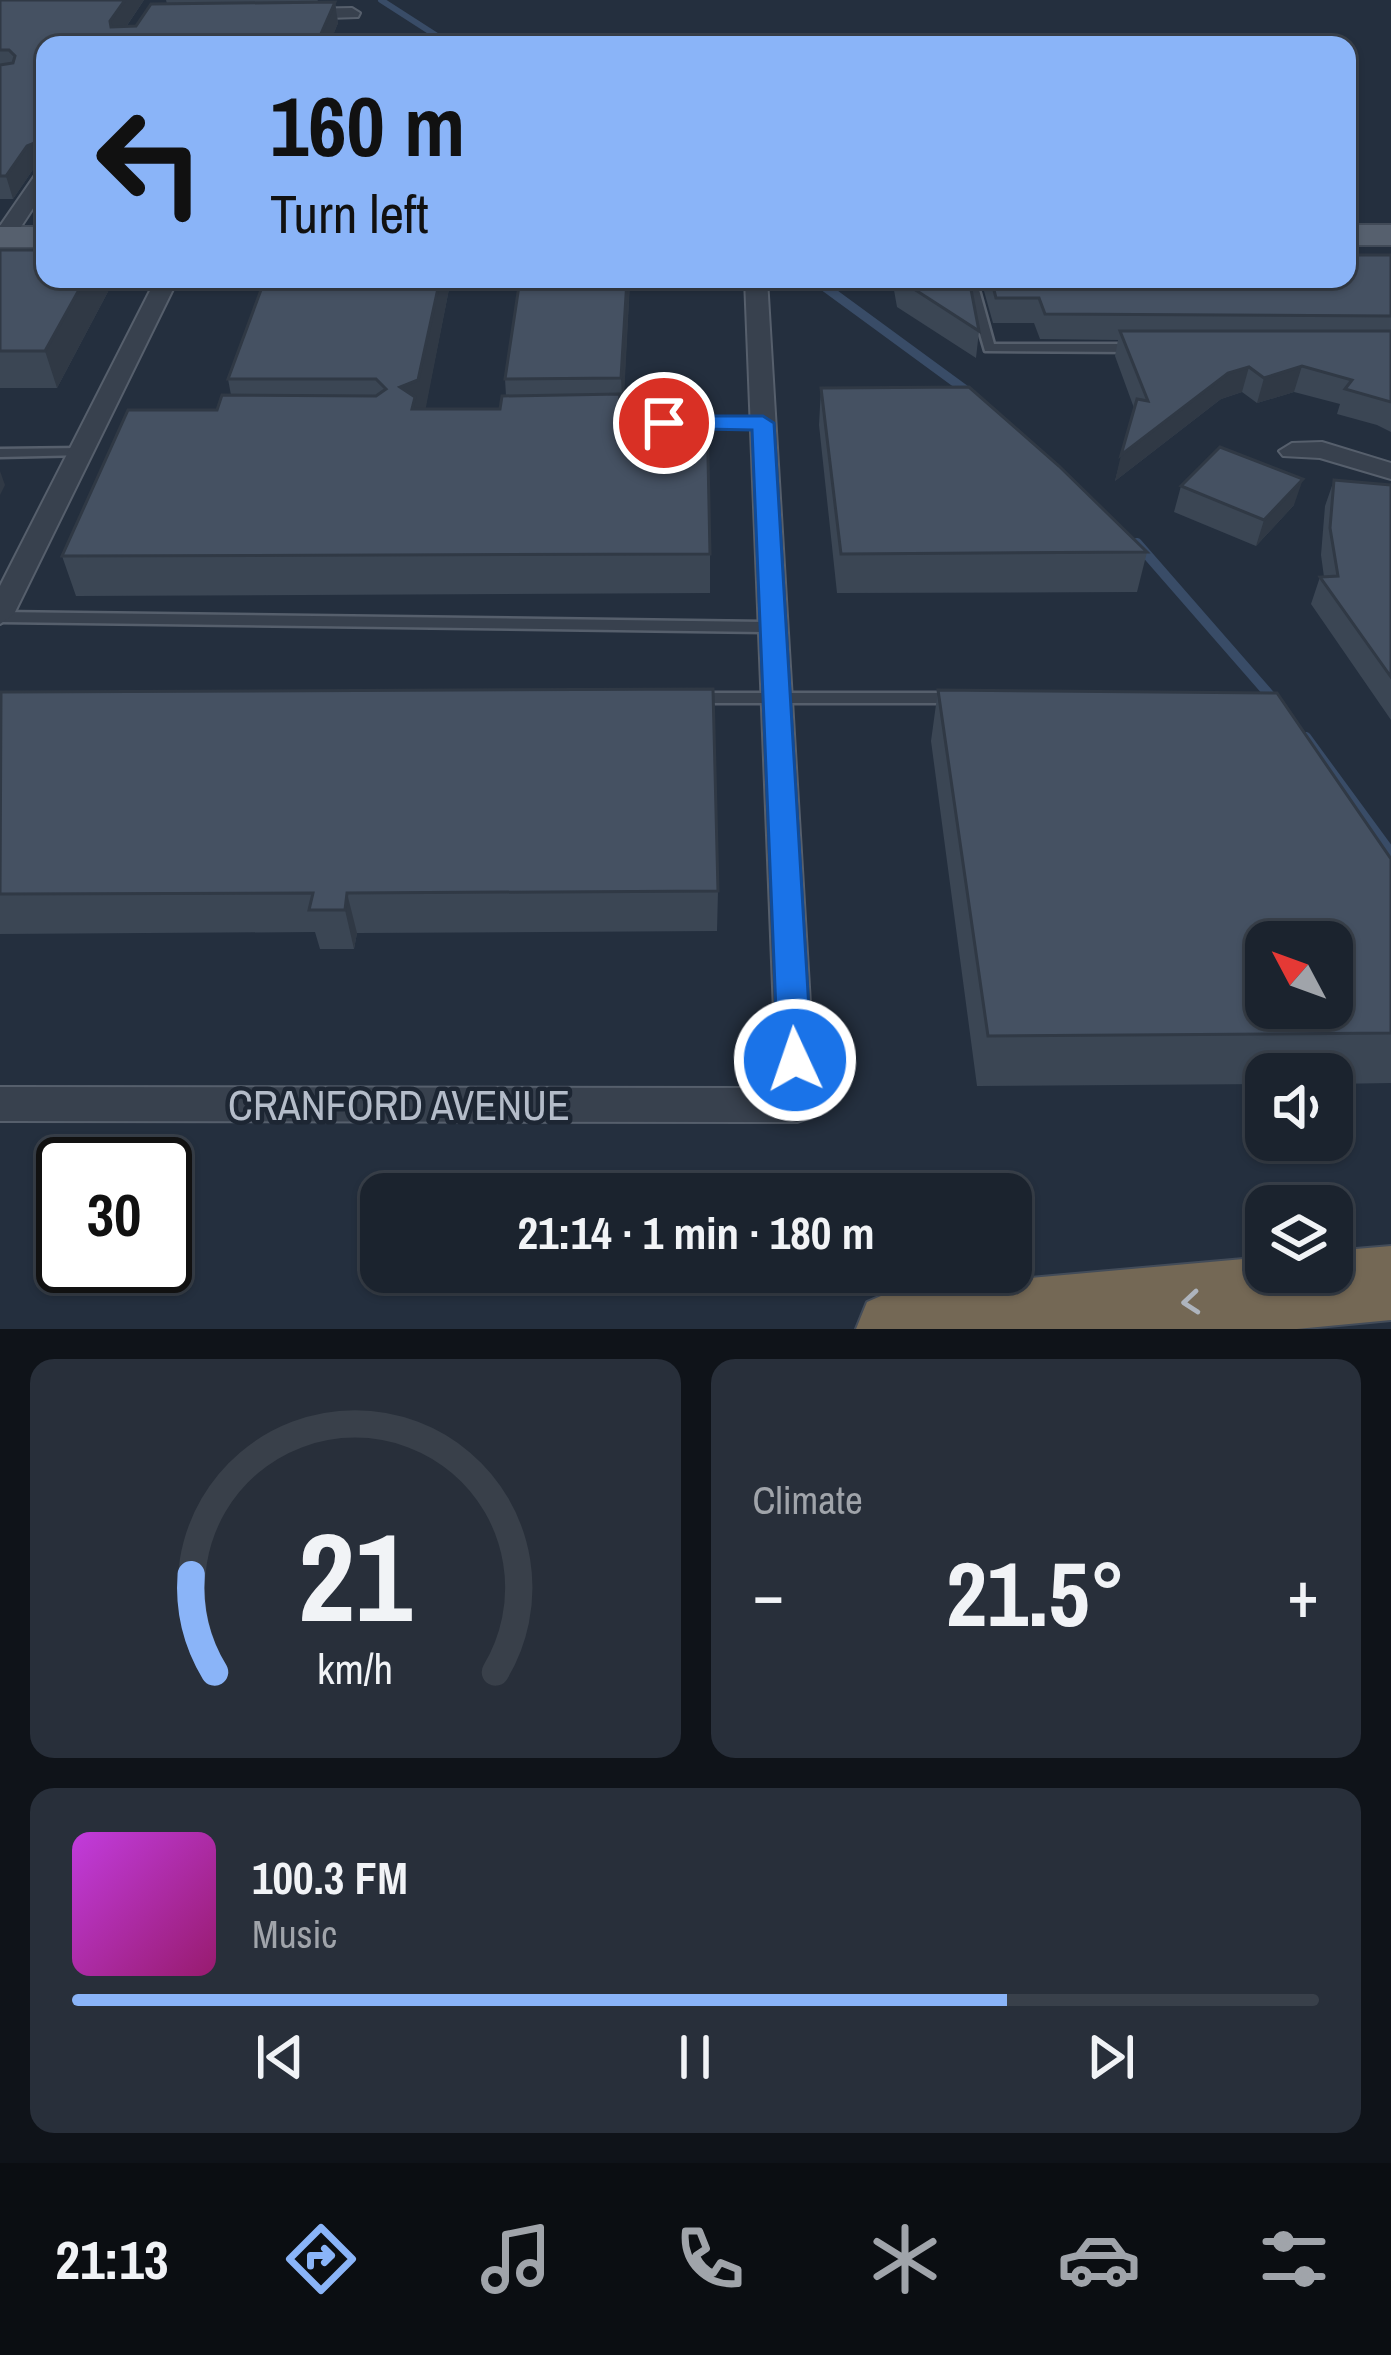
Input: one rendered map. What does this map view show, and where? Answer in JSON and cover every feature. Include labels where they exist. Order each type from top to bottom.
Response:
[{"type":"highway","points":[[895,1329],[1391,1283]]},
{"type":"main road","points":[[1356,235],[1391,235]]},
{"type":"main road","points":[[2,237],[36,237]]},
{"type":"street","points":[[284,14],[352,13]]},
{"type":"street","points":[[2,237],[36,189]]},
{"type":"street","points":[[0,615],[81,452],[102,425],[163,288]]},
{"type":"street","points":[[756,288],[777,698]]},
{"type":"street","points":[[1292,451],[1322,450],[1391,471]]},
{"type":"street","name":"CRANFORD AVENUE","points":[[0,1104],[797,1105],[777,698]]},
{"type":"lane","points":[[972,288],[988,348],[1154,348]]},
{"type":"lane","points":[[661,423],[763,423]]},
{"type":"lane","points":[[0,453],[81,452]]},
{"type":"lane","points":[[0,615],[773,627]]},
{"type":"lane","points":[[682,698],[983,698]]},
{"type":"building","points":[[0,0],[125,0],[110,21],[111,27],[136,26],[151,4],[335,2],[320,36],[36,36],[36,142],[27,146],[6,176],[0,176],[0,65],[13,63],[15,56],[0,50]]},
{"type":"building","points":[[0,250],[36,250],[36,288],[80,288],[45,351],[0,351]]},
{"type":"building","points":[[1356,255],[1391,255],[1391,316],[1045,314],[1039,298],[996,298],[993,288],[1356,288]]},
{"type":"building","points":[[262,288],[438,288],[418,380],[400,387],[415,397],[412,409],[500,409],[502,396],[620,394],[619,408],[707,408],[710,554],[62,556],[128,410],[217,410],[222,395],[376,396],[386,389],[376,379],[228,379]]},
{"type":"building","points":[[519,288],[626,288],[621,378],[505,379]]},
{"type":"building","points":[[912,288],[971,288],[979,331]]},
{"type":"building","points":[[1120,331],[1391,331],[1391,402],[1345,389],[1352,380],[1302,366],[1264,378],[1249,367],[1228,373],[1121,455],[1137,399],[1148,401]]},
{"type":"building","points":[[969,387],[1147,552],[841,554],[821,388]]},
{"type":"building","points":[[1220,447],[1303,479],[1264,520],[1181,486]]},
{"type":"building","points":[[1334,480],[1391,485],[1391,677],[1320,577],[1338,576],[1330,528]]},
{"type":"building","points":[[713,689],[718,891],[347,893],[345,910],[309,910],[313,893],[0,894],[1,692]]},
{"type":"building","points":[[938,690],[1277,693],[1391,859],[1391,1033],[988,1036]]},
{"type":"waterway","points":[[381,0],[437,36]]},
{"type":"waterway","points":[[826,288],[971,394]]},
{"type":"waterway","points":[[1137,543],[1274,700]]},
{"type":"waterway","points":[[1306,737],[1391,853]]},
{"type":"route","points":[[664,423],[763,423],[795,1060]]}]
